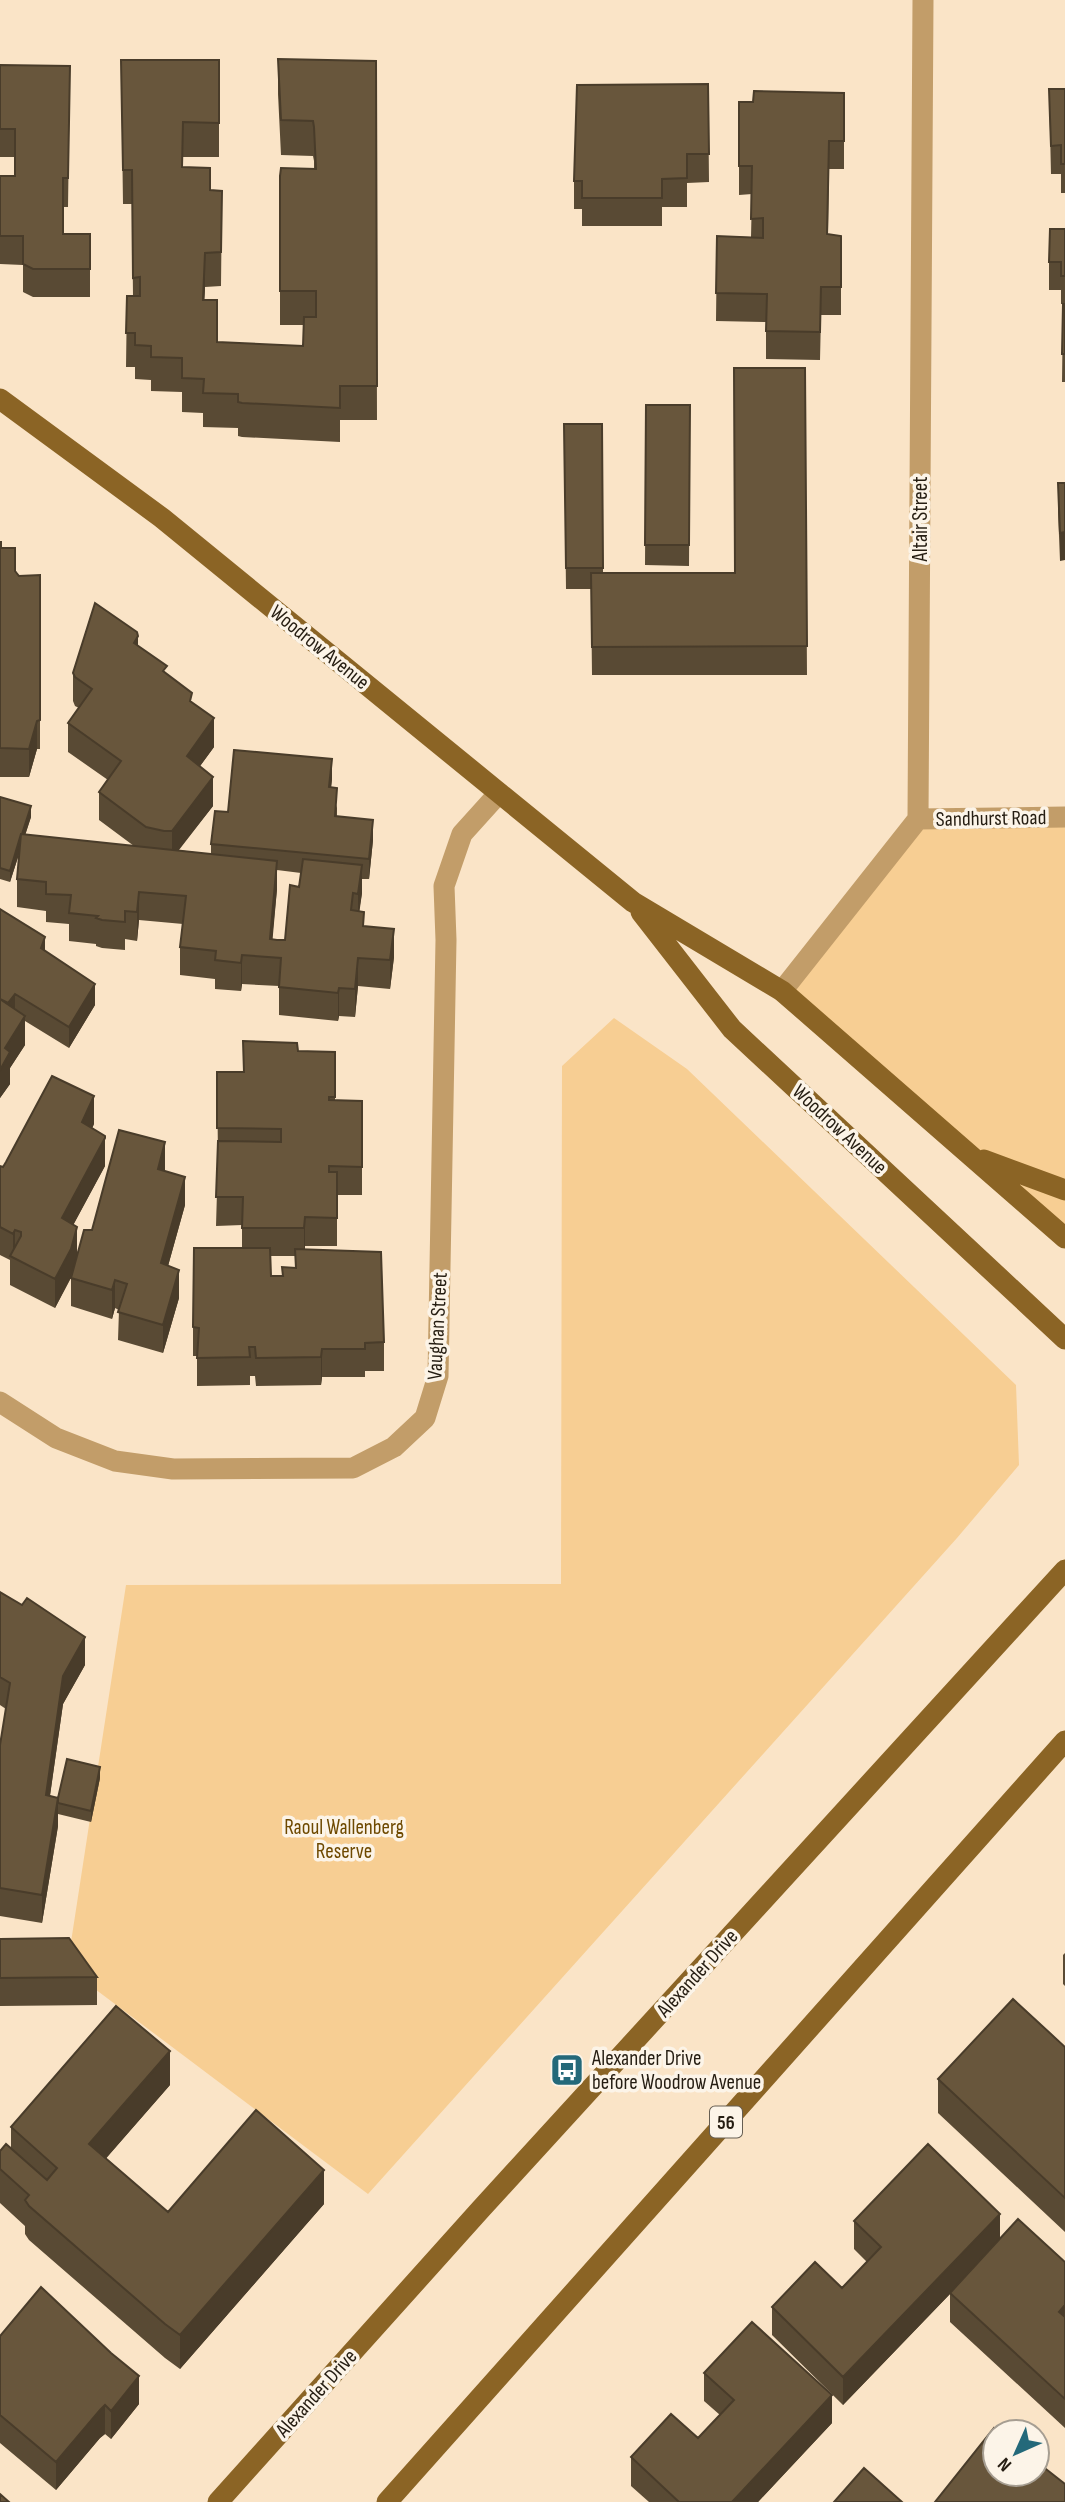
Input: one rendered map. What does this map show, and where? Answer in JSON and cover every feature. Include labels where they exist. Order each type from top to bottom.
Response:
[{"type":"main road","name":"Woodrow Avenue","points":[[0,399],[163,518],[633,902],[782,991],[1065,1238]]},
{"type":"main road","name":"Woodrow Avenue","points":[[633,902],[732,1029],[1065,1339]]},
{"type":"main road","points":[[969,1155],[1065,1190]]},
{"type":"main road","name":"Alexander Drive","points":[[218,2502],[480,2210],[1065,1570]]},
{"type":"main road","name":"56","points":[[387,2502],[1065,1741]]},
{"type":"street","name":"Altair Street","points":[[918,819],[923,0]]},
{"type":"street","name":"Vaughan Street","points":[[0,1402],[56,1438],[115,1461],[173,1469],[353,1468],[394,1447],[425,1418],[438,1376],[446,940],[444,886],[462,834],[499,793]]},
{"type":"street","name":"Sandhurst Road","points":[[918,819],[1065,817]]},
{"type":"street","points":[[782,991],[918,819]]},
{"type":"green space","points":[[1065,817],[1065,1237],[782,991],[918,819]]},
{"type":"green space","name":"Raoul Wallenberg Reserve","points":[[614,1018],[687,1069],[1016,1385],[1019,1465],[957,1538],[368,2194],[67,1968],[126,1585],[561,1584],[562,1066]]},
{"type":"building","points":[[278,59],[376,61],[377,386],[340,386],[340,408],[242,403],[238,402],[238,394],[203,393],[204,379],[182,378],[182,358],[151,357],[151,346],[135,345],[135,333],[126,333],[127,296],[140,296],[140,277],[133,278],[132,170],[123,170],[121,60],[219,60],[219,123],[183,122],[182,167],[210,168],[210,190],[222,191],[221,252],[205,253],[203,300],[217,300],[217,342],[303,346],[304,317],[316,317],[316,291],[280,291],[280,176],[281,168],[316,169],[314,127],[313,121],[281,120]]},
{"type":"building","points":[[0,65],[70,66],[68,178],[63,178],[63,234],[90,234],[90,269],[33,269],[23,264],[23,236],[0,236],[0,176],[15,176],[15,129],[0,129]]},
{"type":"building","points":[[708,84],[709,154],[687,154],[687,178],[662,179],[662,198],[582,198],[582,181],[574,181],[577,85]]},
{"type":"building","points":[[1049,89],[1065,89],[1065,164],[1061,164],[1061,145],[1051,146]]},
{"type":"building","points":[[754,91],[844,93],[844,141],[829,141],[827,234],[841,236],[841,287],[821,287],[820,332],[766,331],[767,294],[716,293],[717,236],[763,238],[763,218],[751,219],[752,166],[739,166],[739,102],[753,102]]},
{"type":"building","points":[[1050,229],[1065,229],[1065,276],[1061,276],[1061,262],[1049,262]]},
{"type":"building","points":[[1065,304],[1065,354],[1062,354]]},
{"type":"building","points":[[734,368],[805,368],[807,646],[592,647],[591,573],[735,573]]},
{"type":"building","points":[[646,405],[690,405],[689,545],[645,545]]},
{"type":"building","points":[[564,424],[602,424],[603,568],[566,568]]},
{"type":"building","points":[[1058,483],[1065,483],[1065,532],[1060,533]]},
{"type":"building","points":[[0,542],[1,548],[15,548],[15,571],[19,576],[40,575],[40,720],[37,721],[29,749],[0,748]]},
{"type":"building","points":[[95,603],[137,632],[134,643],[167,666],[163,671],[192,693],[190,701],[214,718],[187,756],[213,777],[172,831],[146,827],[99,792],[121,761],[68,723],[92,689],[73,673]]},
{"type":"building","points":[[234,750],[332,759],[329,787],[337,788],[335,816],[373,820],[369,859],[211,844],[215,811],[228,812]]},
{"type":"building","points":[[0,797],[31,806],[10,871],[0,868]]},
{"type":"building","points":[[21,834],[277,861],[270,939],[277,940],[285,940],[290,885],[299,887],[303,859],[362,865],[358,894],[353,893],[351,910],[364,912],[363,926],[394,929],[390,960],[358,958],[355,989],[339,988],[338,993],[279,987],[281,958],[242,955],[241,963],[215,960],[216,951],[180,947],[186,896],[139,892],[137,912],[125,911],[125,922],[69,913],[71,895],[46,894],[46,882],[17,879]]},
{"type":"building","points":[[0,909],[45,937],[41,948],[95,984],[69,1027],[15,994],[8,1003],[0,999]]},
{"type":"building","points":[[0,999],[25,1016],[5,1048],[10,1052],[0,1070]]},
{"type":"building","points":[[243,1041],[297,1043],[298,1051],[335,1052],[335,1097],[329,1097],[329,1100],[362,1101],[362,1167],[329,1166],[329,1172],[337,1172],[337,1218],[305,1217],[304,1228],[242,1228],[243,1197],[216,1197],[218,1141],[281,1142],[281,1129],[217,1128],[217,1072],[244,1072]]},
{"type":"building","points":[[52,1076],[94,1096],[82,1122],[105,1136],[62,1218],[77,1227],[71,1249],[55,1279],[10,1256],[21,1232],[15,1230],[13,1234],[0,1227],[0,1166],[3,1167],[6,1162]]},
{"type":"building","points":[[119,1130],[165,1142],[158,1169],[185,1177],[161,1263],[179,1270],[163,1325],[118,1312],[127,1284],[115,1280],[112,1290],[71,1278],[84,1230],[92,1230]]},
{"type":"building","points":[[194,1248],[270,1248],[271,1276],[283,1276],[282,1267],[296,1268],[295,1249],[381,1252],[384,1342],[365,1343],[365,1349],[322,1349],[321,1357],[256,1358],[255,1347],[249,1347],[250,1357],[197,1358],[199,1328],[193,1327]]},
{"type":"building","points":[[0,1592],[22,1605],[27,1598],[85,1637],[63,1676],[46,1795],[58,1798],[42,1895],[0,1888],[0,1745],[10,1683],[0,1677]]},
{"type":"building","points":[[67,1759],[100,1767],[91,1811],[58,1803]]},
{"type":"building","points":[[69,1938],[97,1977],[0,1978],[0,1939]]},
{"type":"building","points":[[1013,1999],[1065,2047],[1065,2198],[938,2079]]},
{"type":"building","points":[[116,2006],[170,2051],[89,2144],[168,2212],[256,2110],[324,2170],[180,2335],[29,2206],[25,2200],[29,2195],[0,2169],[0,2151],[6,2144],[47,2180],[57,2168],[11,2127]]},
{"type":"building","points":[[928,2144],[1000,2214],[843,2377],[772,2307],[815,2262],[842,2288],[881,2247],[854,2221]]},
{"type":"building","points":[[1018,2219],[1065,2262],[1065,2305],[1059,2312],[1065,2317],[1065,2399],[950,2293]]},
{"type":"building","points":[[41,2287],[139,2376],[111,2411],[105,2405],[100,2410],[56,2462],[0,2415],[0,2336]]},
{"type":"building","points":[[752,2322],[832,2395],[732,2502],[679,2502],[631,2457],[671,2414],[698,2438],[734,2400],[704,2373]]},
{"type":"building","points":[[981,2444],[981,2488],[1051,2488],[1051,2473],[1065,2484],[1065,2502],[935,2502]]},
{"type":"building","points":[[864,2468],[902,2502],[834,2502]]},
{"type":"building","points":[[0,2494],[9,2502],[0,2502]]},
{"type":"place","name":"Alexander Drive before Woodrow Avenue","points":[[567,2070]]}]
